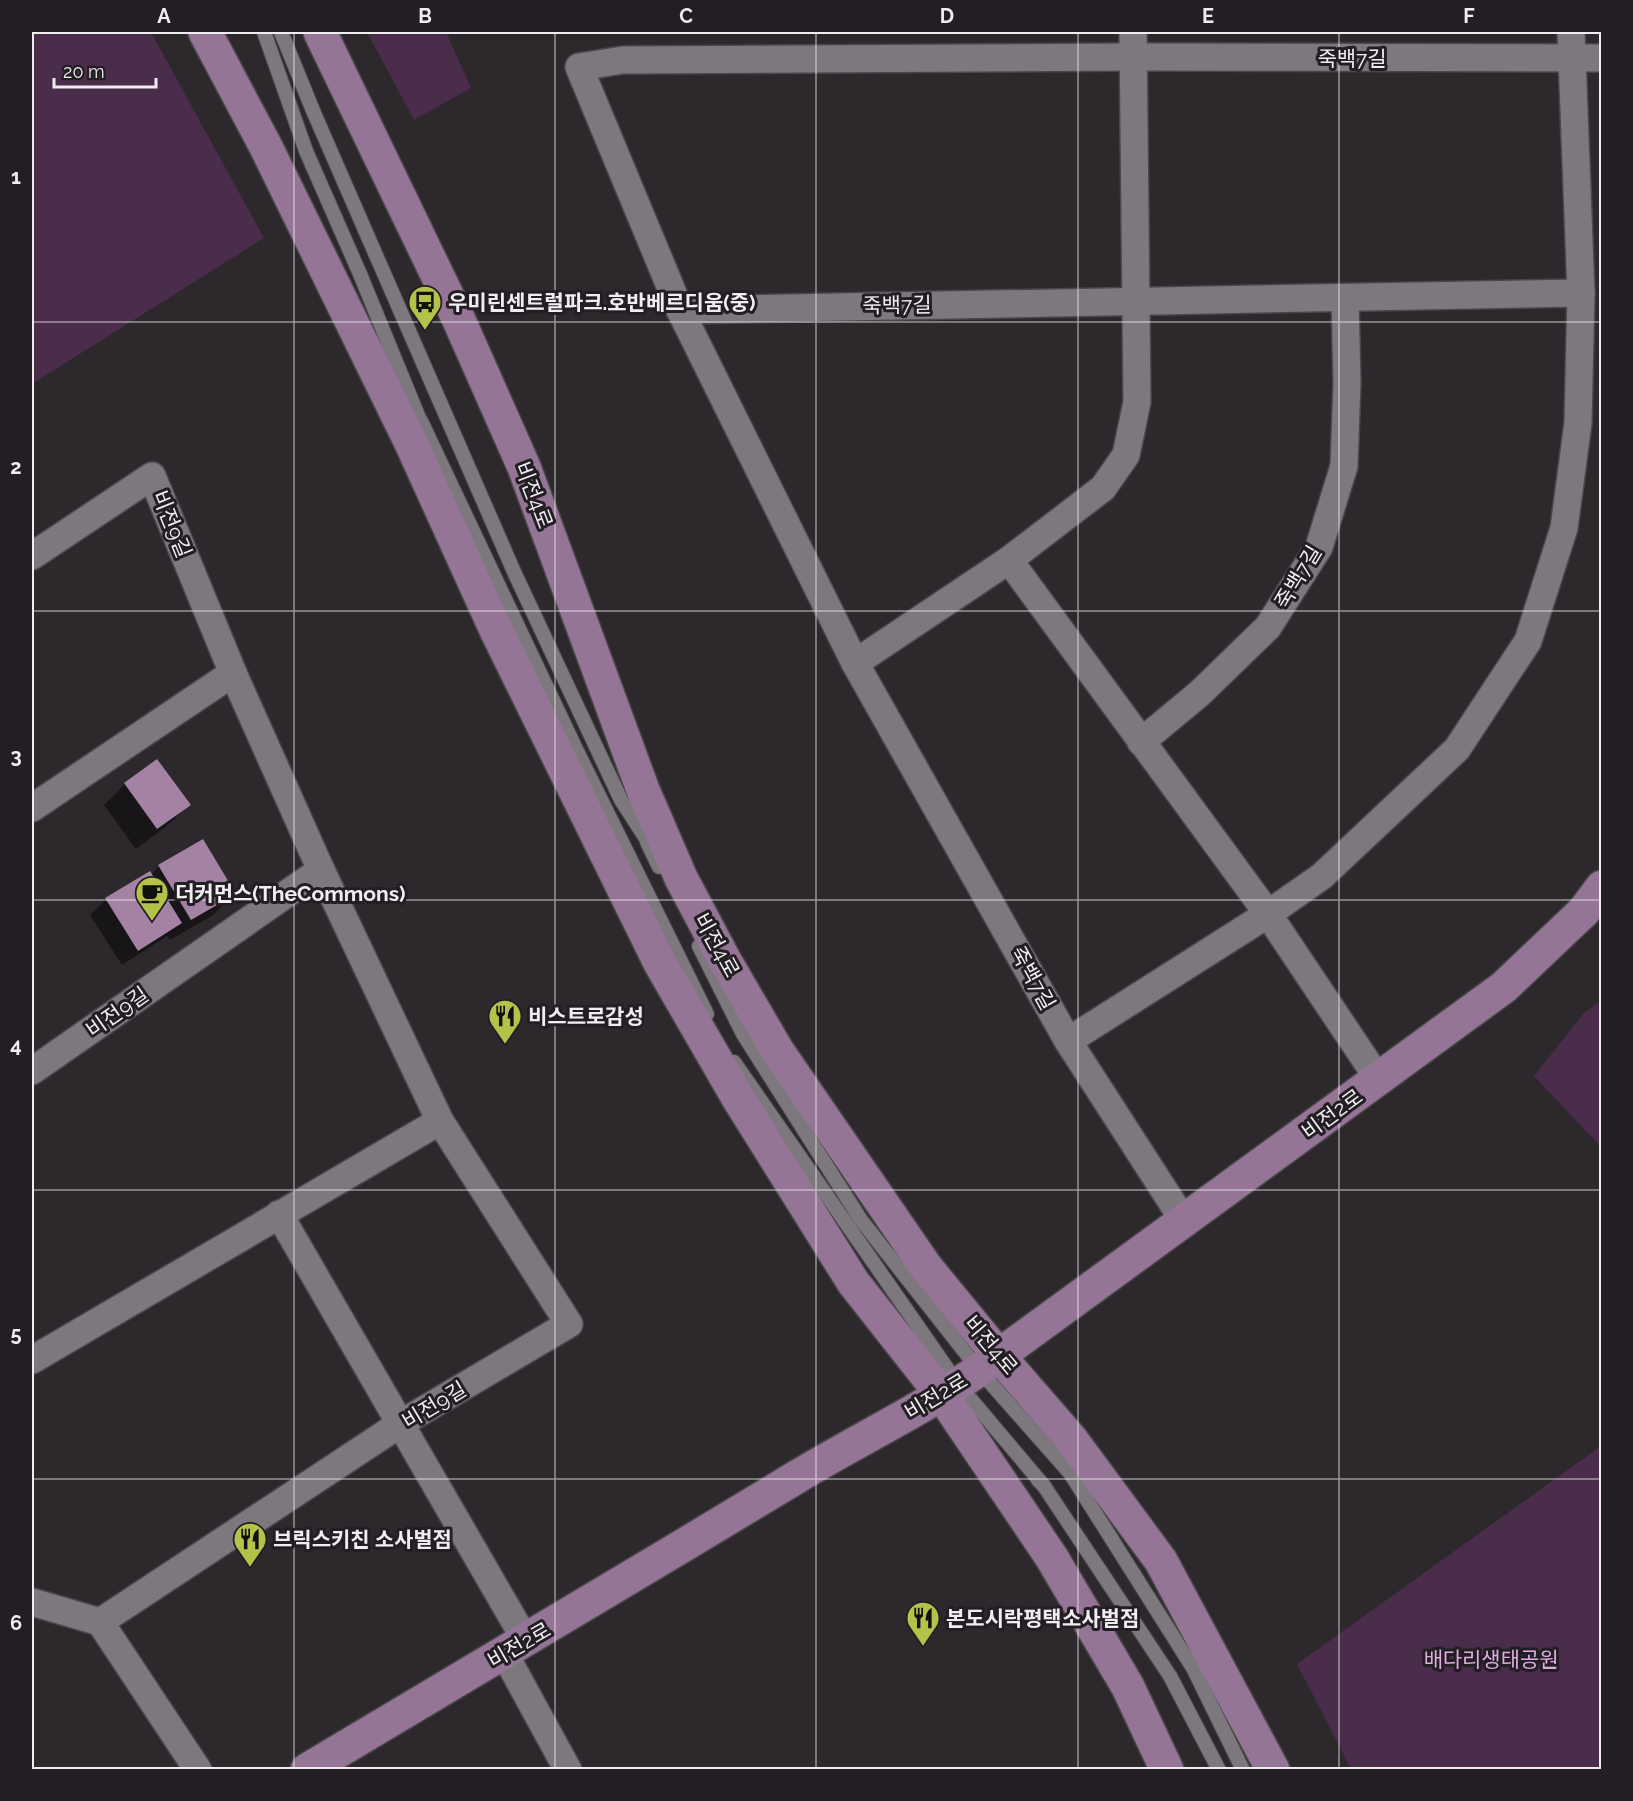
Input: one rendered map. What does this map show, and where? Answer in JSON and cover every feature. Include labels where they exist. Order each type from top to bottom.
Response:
[{"type":"main road","name":"비전4로","points":[[205,32],[271,158],[411,443],[496,630],[660,963],[738,1098],[853,1282],[970,1376],[1071,1439],[1161,1561],[1272,1770]]},
{"type":"main road","name":"비전4로","points":[[320,32],[458,318],[524,467],[643,790],[674,881],[724,959],[777,1050],[926,1267],[970,1376],[1052,1558],[1128,1687],[1167,1770]]},
{"type":"main road","name":"비전2로","points":[[307,1770],[862,1437],[970,1376],[1504,987],[1584,911],[1602,887]]},
{"type":"street","points":[[1071,1046],[1322,876],[1457,749],[1527,641],[1564,528],[1578,423],[1581,293],[1571,32]]},
{"type":"street","points":[[855,663],[1009,560],[1103,488],[1126,455],[1137,402],[1134,299],[1133,44]]},
{"type":"street","name":"죽백7길","points":[[1184,1221],[1071,1046],[855,663],[680,310],[579,67],[622,60],[1133,44],[1572,59],[1602,58]]},
{"type":"street","points":[[1345,298],[1581,293]]},
{"type":"street","name":"죽백7길","points":[[680,310],[1134,299],[1345,298],[1347,383],[1344,466],[1319,547],[1268,627],[1200,693],[1141,742]]},
{"type":"street","name":"비전9길","points":[[32,556],[152,476],[233,673],[321,870],[440,1121],[569,1324],[400,1424],[100,1622]]},
{"type":"street","points":[[1009,560],[1268,914],[1379,1080]]},
{"type":"street","points":[[32,808],[233,673]]},
{"type":"street","name":"비전9길","points":[[32,1071],[321,870]]},
{"type":"street","points":[[34,1354],[440,1121]]},
{"type":"street","points":[[279,1215],[400,1424],[515,1647],[568,1770]]},
{"type":"street","points":[[32,1602],[100,1622],[198,1770]]},
{"type":"lane","points":[[264,32],[306,151],[421,421],[570,736],[714,1028],[970,1376],[1044,1486]]},
{"type":"lane","points":[[281,32],[318,123],[515,574],[621,800],[674,881]]},
{"type":"lane","points":[[421,421],[447,523]]},
{"type":"lane","points":[[695,938],[743,1034],[861,1220],[970,1376],[1170,1676],[1219,1770]]},
{"type":"lane","points":[[970,1376],[1070,1473],[1193,1668],[1243,1770]]},
{"type":"green space","points":[[32,32],[151,32],[264,238],[32,384]]},
{"type":"green space","points":[[367,32],[446,32],[471,88],[414,120]]},
{"type":"green space","points":[[1601,1000],[1601,1147],[1534,1076],[1584,1013]]},
{"type":"green space","name":"배다리생태공원","points":[[1601,1446],[1601,1769],[1351,1769],[1297,1664]]},
{"type":"building","points":[[157,759],[191,805],[157,829],[124,783]]},
{"type":"building","points":[[203,839],[236,894],[191,920],[158,865]]},
{"type":"building","points":[[150,871],[182,923],[138,951],[105,898]]},
{"type":"place","name":"우미린센트럴파크.호반베르디움(중)","points":[[425,331]]},
{"type":"place","name":"더커먼스(TheCommons)","points":[[152,922]]},
{"type":"place","name":"비스트로감성","points":[[505,1045]]},
{"type":"place","name":"브릭스키친 소사벌점","points":[[250,1568]]},
{"type":"place","name":"본도시락평택소사벌점","points":[[923,1647]]}]
